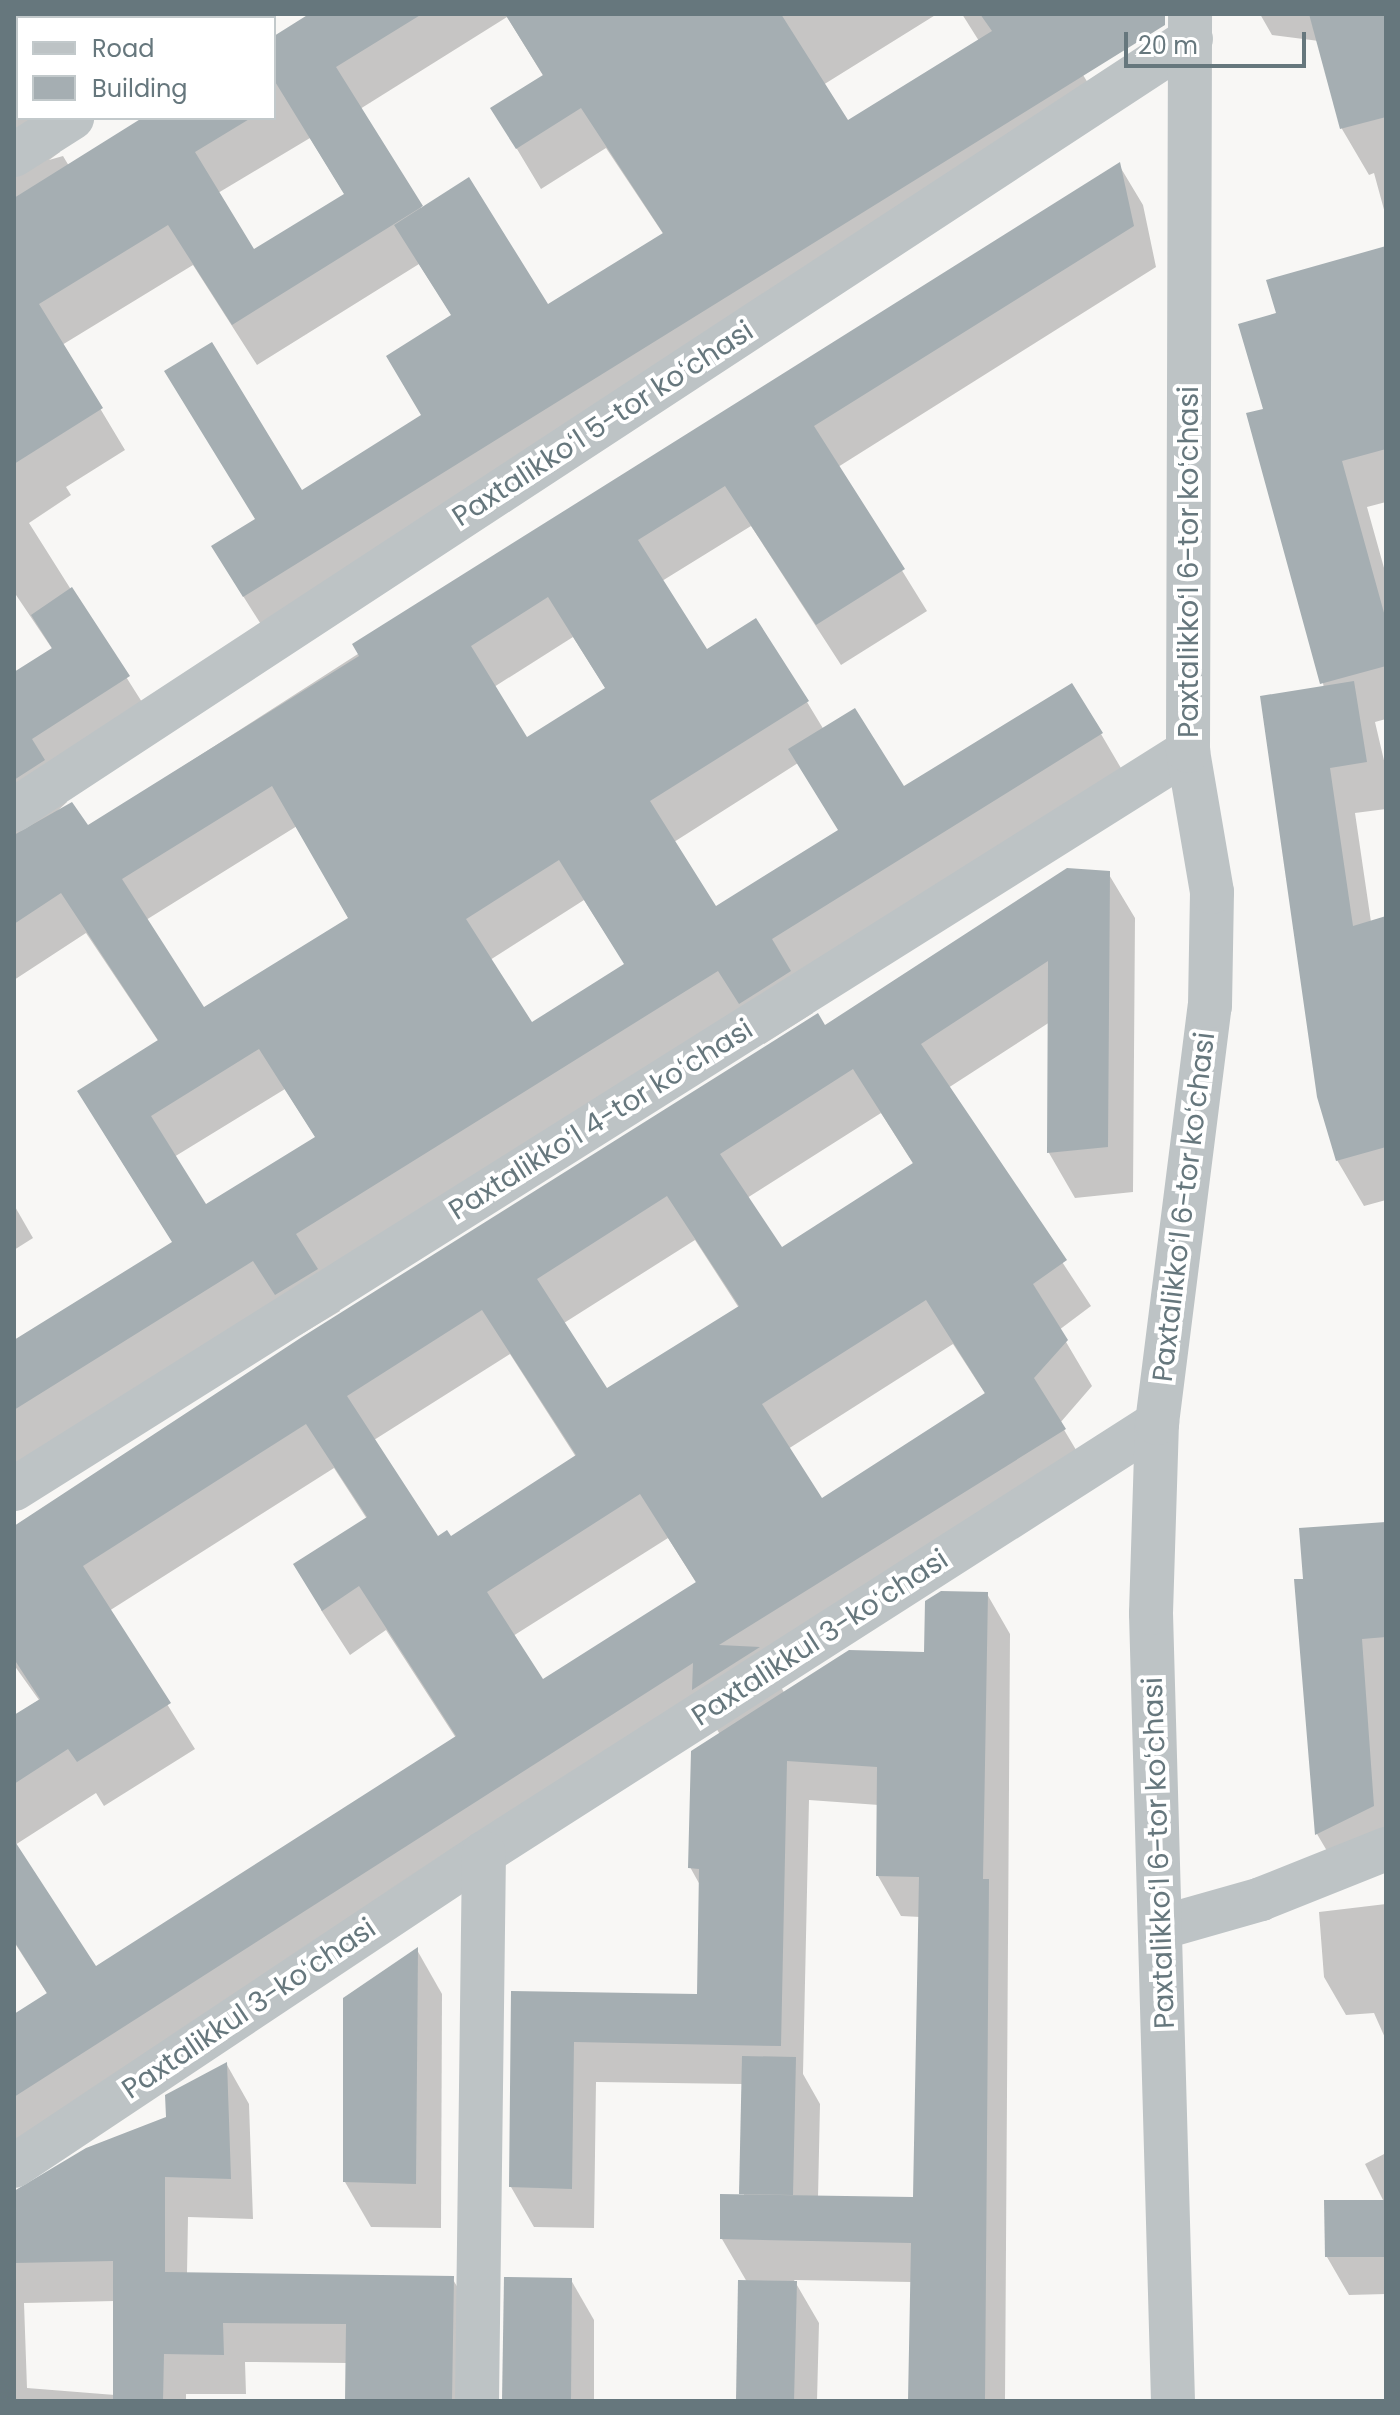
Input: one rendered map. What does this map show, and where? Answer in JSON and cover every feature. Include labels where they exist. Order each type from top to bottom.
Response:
[{"type":"street","name":"Paxtalikkoʻl 6-tor koʻchasi","points":[[1173,2401],[1163,1927],[1151,1613],[1157,1423],[1210,1006],[1212,892],[1188,751],[1191,26]]},
{"type":"street","name":"Paxtalikkoʻl 5-tor koʻchasi","points":[[14,810],[1191,26]]},
{"type":"street","points":[[14,155],[69,120]]},
{"type":"street","name":"Paxtalikkoʻl 4-tor koʻchasi","points":[[14,1489],[1188,751]]},
{"type":"street","name":"Paxtalikkul 3-koʻchasi","points":[[14,2166],[484,1853],[1157,1423]]},
{"type":"street","points":[[1163,1927],[1261,1899],[1386,1849]]},
{"type":"street","points":[[477,2401],[484,1853]]},
{"type":"building","points":[[309,14],[422,14],[336,67],[423,206],[232,325],[168,225],[39,304],[103,408],[14,464],[14,198],[139,120],[248,120],[195,152],[254,249],[344,194],[276,83],[276,35]]},
{"type":"building","points":[[505,14],[781,14],[848,120],[992,31],[980,14],[1165,14],[1165,25],[243,597],[211,546],[255,519],[164,371],[212,342],[302,490],[421,415],[386,356],[451,315],[394,225],[469,177],[548,304],[663,233],[581,108],[516,149],[490,108],[543,75]]},
{"type":"building","points":[[1309,14],[1386,14],[1386,117],[1340,129]]},
{"type":"building","points":[[1120,162],[1134,226],[814,426],[905,569],[816,625],[725,486],[638,540],[707,649],[756,618],[809,701],[650,801],[716,906],[838,830],[788,749],[855,708],[904,786],[1072,683],[1103,733],[772,939],[791,971],[739,1004],[718,971],[296,1234],[318,1269],[275,1295],[253,1261],[14,1410],[14,1340],[172,1242],[77,1091],[158,1040],[61,893],[14,924],[14,835],[72,802],[88,825],[359,656],[352,644]],"holes":[[[548,597],[605,688],[527,737],[471,646]],[[272,786],[348,918],[204,1007],[122,879]],[[559,860],[624,964],[532,1022],[466,919]],[[259,1049],[315,1137],[206,1204],[151,1116]]]},
{"type":"building","points":[[1386,246],[1386,449],[1342,461],[1386,620],[1386,666],[1320,684],[1246,413],[1263,409],[1238,324],[1276,313],[1266,280]]},
{"type":"building","points":[[72,587],[130,676],[32,739],[45,760],[14,780],[14,672],[52,648],[31,615]]},
{"type":"building","points":[[1354,681],[1367,762],[1330,768],[1353,926],[1386,916],[1386,1147],[1336,1161],[1317,1097],[1260,696]]},
{"type":"building","points":[[1067,868],[1110,871],[1108,1147],[1047,1153],[1048,961],[921,1044],[1067,1260],[1033,1284],[1068,1340],[1034,1378],[1066,1429],[719,1645],[760,1647],[692,1690],[693,1663],[14,2097],[14,2014],[47,1993],[14,1941],[14,1840],[96,1966],[456,1736],[359,1586],[322,1611],[293,1564],[367,1517],[306,1424],[83,1566],[171,1703],[77,1762],[68,1749],[14,1784],[14,1715],[40,1699],[14,1659],[14,1526],[302,1337],[818,1013],[825,1025]],"holes":[[[853,1069],[913,1163],[782,1247],[720,1154]],[[667,1196],[739,1306],[607,1388],[537,1279]],[[926,1300],[985,1393],[822,1498],[762,1404]],[[482,1310],[576,1455],[451,1536],[447,1530],[438,1536],[347,1396]],[[640,1494],[696,1582],[543,1679],[487,1592]]]},
{"type":"building","points":[[1386,1522],[1386,1637],[1362,1639],[1374,1806],[1315,1835],[1294,1579],[1303,1579],[1299,1528]]},
{"type":"building","points":[[941,1591],[988,1592],[983,1879],[989,1879],[985,2401],[908,2401],[911,2243],[720,2239],[720,2194],[913,2197],[919,1877],[876,1876],[877,1767],[787,1761],[781,2046],[574,2042],[572,2189],[509,2187],[511,1991],[697,1994],[699,1869],[688,1868],[691,1751],[849,1650],[924,1652],[925,1601]]},
{"type":"building","points":[[418,1947],[416,2184],[343,2182],[343,1998]]},
{"type":"building","points":[[742,2056],[796,2057],[793,2195],[739,2194]]},
{"type":"building","points":[[227,2062],[231,2179],[165,2177],[165,2272],[454,2276],[452,2401],[345,2401],[346,2324],[223,2323],[224,2355],[164,2354],[163,2401],[113,2401],[113,2261],[14,2263],[14,2191],[86,2148],[166,2117],[165,2095]]},
{"type":"building","points":[[1324,2200],[1386,2200],[1386,2257],[1325,2257]]},
{"type":"building","points":[[504,2277],[572,2278],[571,2401],[502,2401]]},
{"type":"building","points":[[738,2280],[797,2281],[794,2401],[736,2401]]}]
